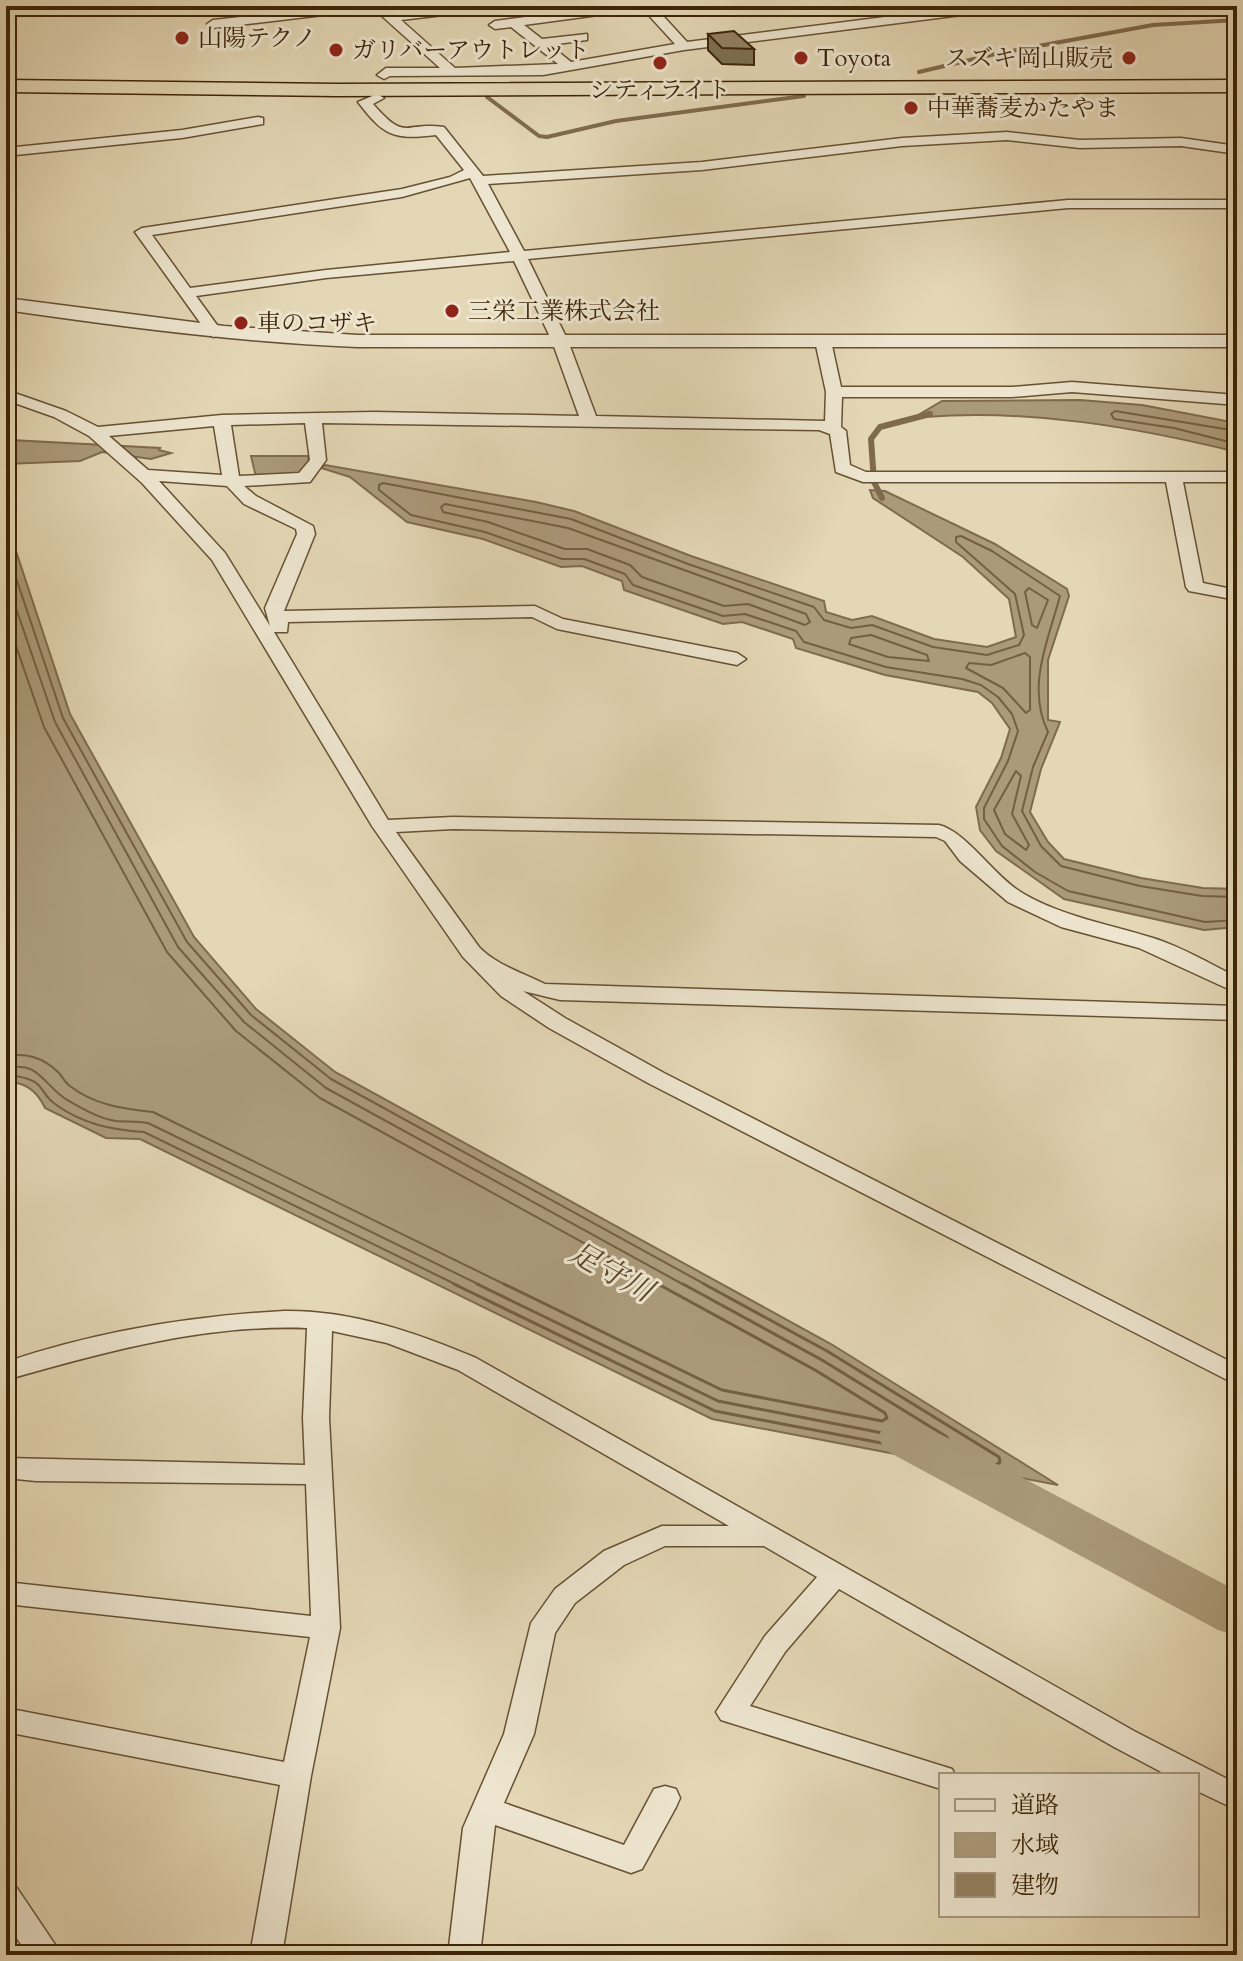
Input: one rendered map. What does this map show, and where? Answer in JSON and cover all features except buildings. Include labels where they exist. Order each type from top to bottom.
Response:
[{"type":"highway","points":[[6,70],[330,86]]},
{"type":"highway","points":[[6,94],[330,86],[1237,77]]},
{"type":"highway","points":[[6,83],[1237,86]]},
{"type":"street","points":[[277,6],[209,19],[486,6]]},
{"type":"street","points":[[495,25],[639,6]]},
{"type":"street","points":[[647,6],[684,46]]},
{"type":"street","points":[[384,75],[386,72],[543,71],[684,46],[1001,6]]},
{"type":"street","points":[[1214,8],[1237,7]]},
{"type":"street","points":[[231,34],[387,13],[453,73]]},
{"type":"street","points":[[514,23],[568,66]]},
{"type":"street","points":[[539,43],[583,37]]},
{"type":"street","points":[[377,98],[365,102],[390,132],[400,135],[439,130],[476,176],[560,341],[590,422]]},
{"type":"street","points":[[6,152],[182,134],[258,121]]},
{"type":"street","points":[[214,332],[142,232],[402,193],[476,176],[702,166],[902,142],[1007,136],[1080,144],[1181,142],[1237,150]]},
{"type":"street","points":[[186,293],[326,274],[1068,204],[1237,204]]},
{"type":"street","points":[[6,304],[214,332],[357,341],[1237,341]]},
{"type":"street","points":[[823,341],[834,392],[833,428]]},
{"type":"street","points":[[834,392],[1012,392],[1072,387],[1237,400]]},
{"type":"street","points":[[6,395],[60,414],[100,437],[140,473],[219,557],[382,826],[481,964],[509,991],[557,1023],[656,1078],[1237,1376]]},
{"type":"street","points":[[100,437],[222,420],[374,417],[821,425],[838,431],[842,468],[863,477],[1237,477]]},
{"type":"street","points":[[140,473],[230,481],[304,478],[314,466],[313,419]]},
{"type":"street","points":[[222,420],[230,481],[249,500],[304,526],[306,534],[274,608],[281,633],[279,641],[272,644]]},
{"type":"street","points":[[1174,477],[1195,587],[1237,595]]},
{"type":"street","points":[[277,617],[535,611],[557,623],[737,659]]},
{"type":"street","points":[[382,826],[453,823],[939,831],[952,837],[987,877],[1026,904],[1069,922],[1147,943],[1237,986]]},
{"type":"street","points":[[481,964],[503,970],[539,990],[560,993],[1237,1013]]},
{"type":"street","points":[[6,1371],[96,1344],[159,1332],[269,1320],[320,1320],[409,1339],[467,1364],[1124,1739],[1189,1773]]},
{"type":"street","points":[[266,1955],[296,1776],[326,1628],[316,1418],[320,1320]]},
{"type":"street","points":[[6,1468],[319,1475]]},
{"type":"street","points":[[464,1955],[478,1828],[519,1734],[541,1631],[565,1596],[614,1558],[662,1536],[767,1536]]},
{"type":"street","points":[[837,1573],[775,1644],[731,1712],[939,1776]]},
{"type":"street","points":[[6,1593],[326,1628]]},
{"type":"street","points":[[6,1720],[296,1776]]},
{"type":"street","points":[[1199,1778],[1237,1798]]},
{"type":"street","points":[[486,1809],[631,1860],[665,1798]]},
{"type":"street","points":[[6,1897],[46,1955]]},
{"type":"water","points":[[1080,400],[1142,405],[1237,423],[1237,452],[1082,422],[1004,416],[925,417],[920,414],[942,401]]},
{"type":"water","points":[[6,432],[12,435],[11,440],[160,448],[171,453],[151,459],[102,452],[80,461],[6,464]]},
{"type":"water","points":[[251,456],[308,456],[309,464],[300,475],[256,477]]},
{"type":"water","points":[[325,465],[574,511],[691,556],[824,601],[826,612],[852,620],[872,616],[934,639],[987,647],[1016,637],[1009,599],[963,557],[873,498],[870,490],[885,491],[995,544],[1067,589],[1069,596],[1048,660],[1048,720],[1060,722],[1041,769],[1030,812],[1048,842],[1064,859],[1141,878],[1203,888],[1237,889],[1237,927],[1204,930],[1064,899],[996,851],[980,830],[976,807],[1001,758],[1010,729],[992,703],[978,692],[885,675],[796,648],[793,639],[742,622],[723,624],[624,590],[622,581],[582,566],[561,567],[483,539],[407,522],[350,477],[321,468]]},
{"type":"water","points":[[6,534],[12,539],[70,714],[194,937],[256,1009],[335,1072],[831,1344],[1058,1485],[712,1419],[140,1139],[106,1138],[45,1108],[34,1092],[22,1084],[17,1083],[11,1091],[6,1090]]},
{"type":"waterway","points":[[919,72],[995,54],[1153,25],[1237,20]]},
{"type":"waterway","points":[[487,97],[539,136],[547,137],[616,121],[804,96]]},
{"type":"waterway","points":[[882,498],[874,482],[871,439],[880,427],[930,414]]},
{"type":"waterway","name":"足守川","points":[[903,1437],[1237,1616]]},
{"type":"place","name":"山陽テクノ","points":[[182,38]]},
{"type":"place","name":"ガリバーアウトレット","points":[[336,50]]},
{"type":"place","name":"Toyota","points":[[801,58]]},
{"type":"place","name":"スズキ岡山販売","points":[[1129,58]]},
{"type":"place","name":"シティライト","points":[[660,63]]},
{"type":"place","name":"中華蕎麦かたやま","points":[[911,108]]},
{"type":"place","name":"三栄工業株式会社","points":[[452,311]]},
{"type":"place","name":"車のコザキ","points":[[241,323]]}]
